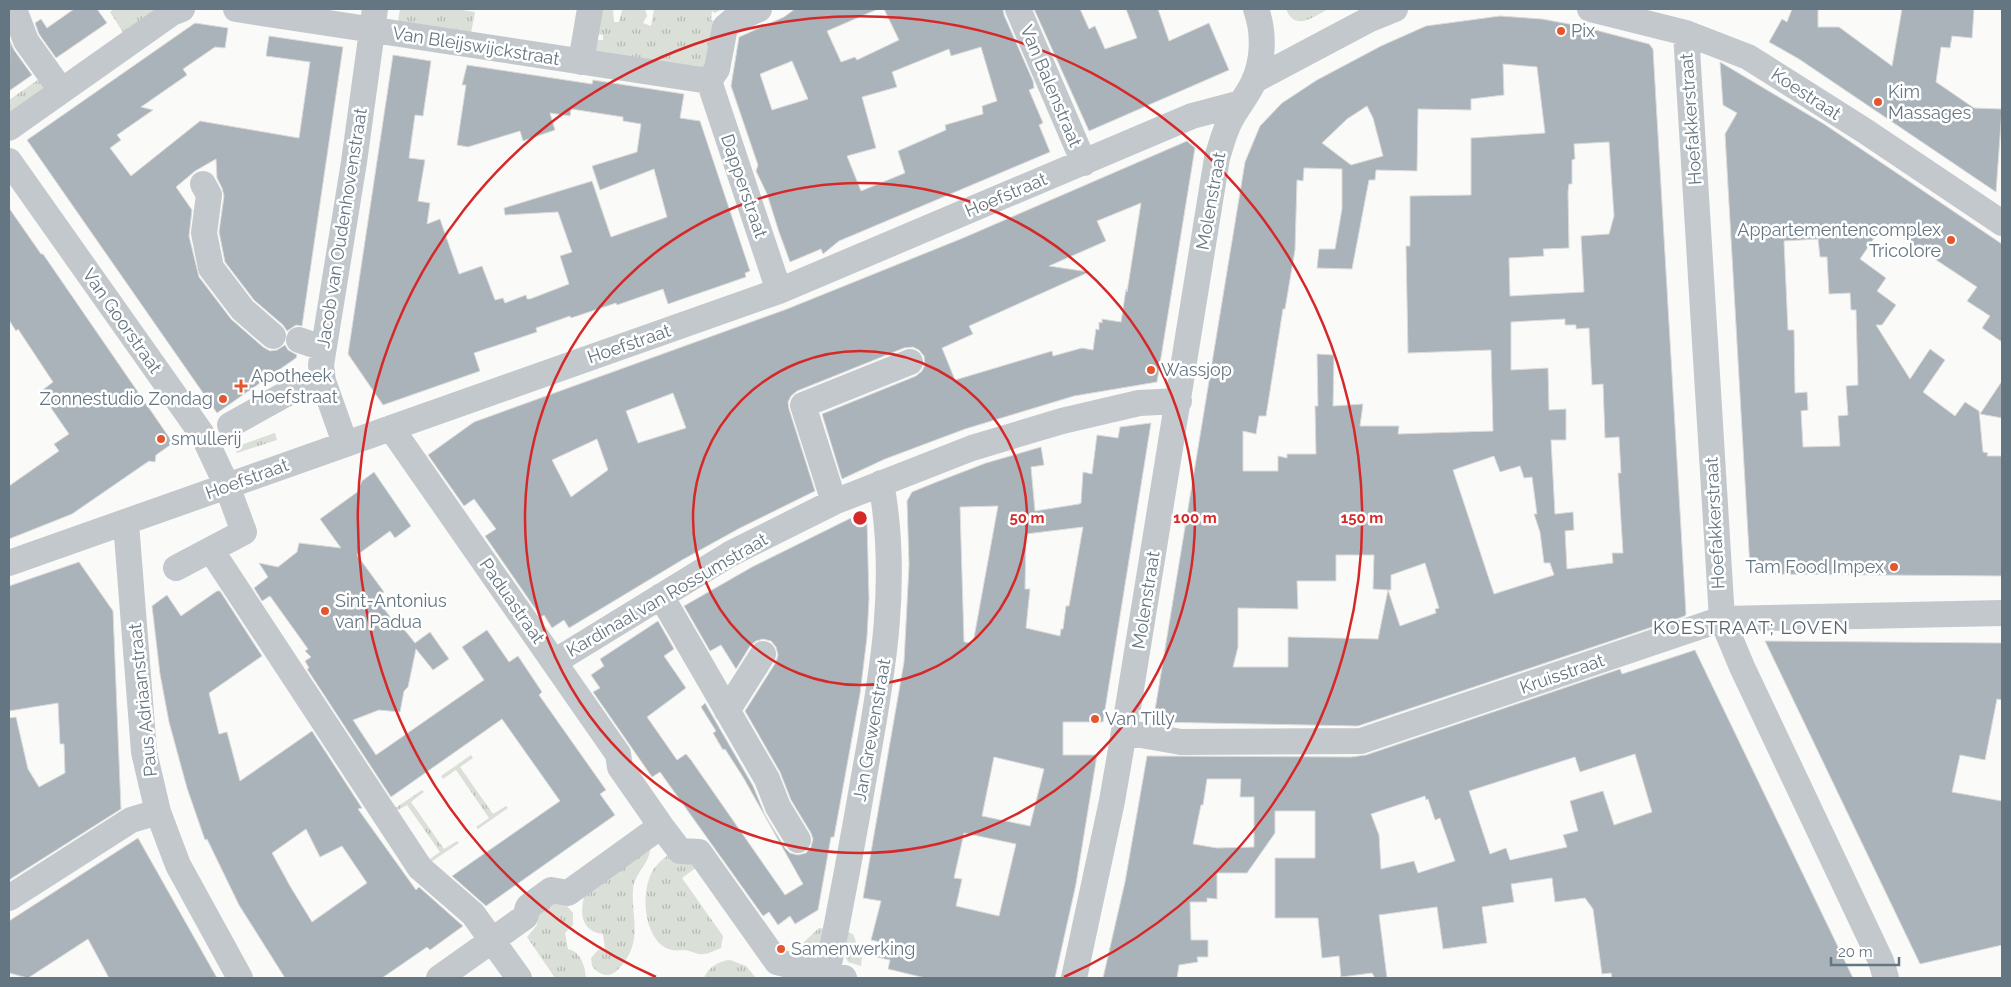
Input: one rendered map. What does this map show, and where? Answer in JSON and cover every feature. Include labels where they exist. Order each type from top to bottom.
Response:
[{"type":"street","points":[[14,9],[26,41],[61,90]]},
{"type":"street","points":[[9,128],[172,13],[182,9]]},
{"type":"street","name":"Van Bleijswijckstraat","points":[[236,9],[381,24],[581,62],[709,81]]},
{"type":"street","points":[[581,62],[590,9]]},
{"type":"street","points":[[709,81],[717,68],[725,28],[732,21],[759,9]]},
{"type":"street","name":"Van Balenstraat","points":[[1018,9],[1084,163]]},
{"type":"street","name":"Molenstraat","points":[[1074,978],[1112,801],[1217,158],[1231,120],[1254,80],[1262,42],[1260,20],[1256,9]]},
{"type":"street","points":[[1254,80],[1368,20],[1395,9]]},
{"type":"street","name":"Koestraat","points":[[1590,9],[1686,33],[1748,57],[2002,223]]},
{"type":"street","name":"Jacob van Oudenhovenstraat","points":[[345,443],[322,381],[321,365],[311,344],[354,162],[381,24]]},
{"type":"street","name":"Hoefakkerstraat","points":[[1686,33],[1722,619],[1742,667],[1881,961],[1886,978]]},
{"type":"street","name":"Dapperstraat","points":[[709,81],[779,291]]},
{"type":"street","name":"Hoefstraat","points":[[9,563],[779,291],[1192,116],[1241,103]]},
{"type":"street","name":"Van Goorstraat","points":[[9,161],[204,437],[227,486],[244,532],[211,550]]},
{"type":"street","points":[[203,184],[209,195],[204,233],[212,268],[243,310],[273,336]]},
{"type":"street","points":[[834,502],[803,404],[910,362]]},
{"type":"street","points":[[230,425],[286,394],[322,381]]},
{"type":"street","name":"Kardinaal van Rossumstraat","points":[[554,662],[730,554],[834,502],[972,448],[1062,421],[1139,403],[1179,400]]},
{"type":"street","name":"Paduastraat","points":[[391,428],[618,754],[620,767],[661,826],[680,851],[699,852],[774,970]]},
{"type":"street","name":"Jan Grewenstraat","points":[[836,976],[866,764],[886,646],[889,562],[886,509],[882,483]]},
{"type":"street","name":"Paus Adriaanstraat","points":[[126,523],[144,752],[158,812],[178,865],[240,978]]},
{"type":"street","points":[[176,568],[211,550],[420,868],[473,914],[519,978]]},
{"type":"street","points":[[661,596],[767,779],[778,807],[798,840]]},
{"type":"street","name":"Kruisstraat","points":[[1124,732],[1181,742],[1360,741],[1722,619],[2002,613]]},
{"type":"street","points":[[727,711],[763,654]]},
{"type":"street","points":[[9,898],[131,820],[158,812]]},
{"type":"street","points":[[439,978],[525,917],[528,907],[552,890],[568,893],[661,826]]},
{"type":"street","points":[[774,970],[836,976]]},
{"type":"green space","points":[[114,9],[155,9],[126,37],[110,12]]},
{"type":"green space","points":[[400,9],[456,9],[475,12],[470,38],[397,27]]},
{"type":"green space","points":[[602,9],[613,9],[614,22],[619,22],[622,10],[619,9],[645,9],[647,16],[643,23],[651,26],[654,9],[722,9],[715,13],[712,11],[711,20],[713,21],[705,68],[594,57],[597,40],[603,40],[603,35],[597,34]]},
{"type":"green space","points":[[1286,9],[1328,9],[1310,19],[1299,21],[1294,20]]},
{"type":"green space","points":[[42,77],[50,90],[9,114],[9,100]]},
{"type":"green space","points":[[275,433],[277,440],[237,453],[235,447]]},
{"type":"green space","points":[[471,755],[473,758],[460,767],[493,814],[506,806],[508,808],[478,829],[476,827],[489,818],[456,770],[443,779],[441,776]]},
{"type":"green space","points":[[422,790],[424,792],[411,802],[444,849],[457,841],[459,843],[428,864],[427,861],[440,852],[407,805],[393,813],[391,811]]},
{"type":"green space","points":[[650,845],[646,862],[634,884],[635,926],[630,952],[616,972],[609,975],[603,974],[592,966],[591,958],[598,950],[605,949],[603,934],[589,928],[583,918],[582,911],[586,890]]},
{"type":"green space","points":[[668,855],[695,864],[697,867],[682,878],[723,936],[721,948],[702,954],[686,950],[672,950],[663,946],[651,931],[646,910],[647,888],[650,875]]},
{"type":"green space","points":[[554,902],[567,906],[573,913],[573,925],[565,933],[568,949],[576,953],[582,960],[586,978],[555,978],[527,937],[537,925],[536,917]]},
{"type":"green space","points":[[819,928],[829,929],[825,947],[814,954],[802,951],[804,942]]},
{"type":"green space","points":[[845,932],[853,934],[862,957],[861,966],[848,962],[842,948]]},
{"type":"green space","points":[[730,960],[746,966],[756,978],[704,978],[714,965]]},
{"type":"building","points":[[74,9],[97,9],[107,23],[56,58],[39,34],[35,23],[41,19],[47,28]]},
{"type":"building","points":[[795,9],[878,9],[827,31],[841,62],[855,57],[857,60],[899,40],[884,9],[1003,9],[1033,81],[1034,88],[1029,90],[1043,123],[1039,125],[1050,152],[839,241],[823,254],[821,249],[790,262],[767,194],[756,171],[758,165],[731,86],[739,37],[784,17]],"holes":[[[981,47],[997,101],[982,106],[983,114],[945,125],[946,130],[898,151],[905,173],[861,191],[847,156],[876,148],[862,97],[897,87],[892,72],[949,49],[951,56]],[[792,61],[808,99],[772,110],[760,74]]]},
{"type":"building","points":[[1034,9],[1080,9],[1089,29],[1095,26],[1105,49],[1137,38],[1126,9],[1158,9],[1169,41],[1209,23],[1229,70],[1089,131]]},
{"type":"building","points":[[1792,9],[1818,9],[1818,27],[1839,27],[1892,66],[1902,9],[1974,9],[1972,38],[1952,36],[1950,48],[1941,47],[1936,82],[1974,108],[2002,109],[1996,192],[1799,59],[1769,42],[1782,19],[1787,22]]},
{"type":"building","points":[[1500,16],[1542,19],[1580,26],[1649,44],[1653,49],[1686,614],[1685,616],[1358,726],[1153,722],[1245,162],[1260,126],[1282,103],[1317,80],[1381,46],[1426,26]],"holes":[[[1503,64],[1537,67],[1545,133],[1471,138],[1471,195],[1410,196],[1410,246],[1406,246],[1408,353],[1491,350],[1493,431],[1398,434],[1399,426],[1360,426],[1363,404],[1333,406],[1334,355],[1317,354],[1318,406],[1315,406],[1316,454],[1287,454],[1287,458],[1278,456],[1278,471],[1243,471],[1243,431],[1256,434],[1259,416],[1266,416],[1283,309],[1285,309],[1295,250],[1297,180],[1303,181],[1304,168],[1342,169],[1342,209],[1335,249],[1319,249],[1317,268],[1352,269],[1369,180],[1375,180],[1376,170],[1417,171],[1418,109],[1471,110],[1471,99],[1504,95]],[[1367,106],[1373,118],[1383,156],[1351,165],[1322,143],[1347,119]],[[1609,142],[1614,216],[1609,234],[1581,236],[1584,292],[1510,296],[1509,258],[1544,256],[1543,249],[1569,248],[1568,192],[1569,184],[1572,184],[1572,160],[1575,159],[1574,144]],[[1565,319],[1565,325],[1576,325],[1576,329],[1589,328],[1592,385],[1603,384],[1605,438],[1619,437],[1621,473],[1618,473],[1623,553],[1612,553],[1613,563],[1567,569],[1565,531],[1574,530],[1573,512],[1555,514],[1551,440],[1566,440],[1566,409],[1549,410],[1548,368],[1511,370],[1511,322]],[[1494,456],[1500,472],[1520,466],[1524,478],[1532,477],[1537,514],[1534,514],[1540,532],[1544,563],[1550,563],[1554,575],[1494,594],[1453,470]],[[1336,555],[1374,555],[1373,589],[1388,590],[1378,639],[1288,637],[1288,667],[1233,667],[1238,647],[1238,608],[1298,609],[1297,581],[1336,581]],[[1425,563],[1439,608],[1435,609],[1436,613],[1400,626],[1388,590],[1391,590],[1391,575]]]},
{"type":"building","points":[[195,23],[228,28],[225,48],[215,47],[183,69],[187,75],[141,107],[153,110],[117,135],[121,140],[110,148],[131,176],[200,121],[299,138],[310,62],[266,56],[269,36],[343,47],[302,326],[296,325],[287,331],[283,325],[254,300],[225,262],[219,232],[224,196],[217,178],[216,159],[195,171],[176,187],[192,210],[189,236],[199,277],[231,319],[263,347],[270,351],[277,350],[285,345],[288,350],[297,355],[296,358],[217,413],[27,140]]},
{"type":"building","points":[[10,41],[14,50],[32,75],[9,91]]},
{"type":"building","points":[[393,55],[431,61],[423,116],[415,115],[409,158],[425,160],[418,201],[430,203],[427,224],[440,219],[459,274],[482,266],[495,300],[503,298],[505,303],[526,295],[527,299],[530,299],[569,284],[560,256],[572,252],[558,212],[505,215],[504,208],[592,181],[611,237],[667,217],[654,169],[600,190],[592,166],[637,152],[641,124],[623,121],[623,117],[571,109],[570,116],[550,113],[555,130],[523,141],[520,131],[468,147],[457,145],[466,85],[462,85],[467,65],[592,84],[593,80],[684,94],[680,118],[700,121],[750,271],[745,273],[746,277],[668,304],[663,289],[617,305],[616,303],[571,318],[570,316],[536,328],[537,332],[474,353],[480,371],[383,405],[348,354]]},
{"type":"building","points":[[1720,62],[1824,124],[2002,244],[2002,342],[1982,328],[1990,316],[1967,301],[1977,287],[1900,236],[1898,239],[1881,228],[1860,259],[1886,278],[1877,291],[1896,305],[1882,325],[1876,325],[1910,379],[1930,349],[1945,360],[1923,392],[1955,416],[1965,402],[1979,411],[1983,452],[1988,453],[1987,456],[2002,456],[2002,576],[1756,574],[1750,569],[1725,134],[1737,113],[1723,105]],"holes":[[[1818,239],[1820,257],[1827,257],[1829,294],[1850,293],[1851,310],[1856,310],[1858,385],[1846,386],[1848,415],[1838,416],[1840,446],[1803,447],[1801,411],[1808,410],[1807,392],[1795,393],[1794,330],[1788,330],[1784,241]]]},
{"type":"building","points":[[1187,141],[1195,148],[1157,382],[1074,396],[965,429],[885,459],[842,479],[822,414],[916,376],[925,365],[924,356],[913,347],[904,348],[797,391],[788,402],[789,409],[815,491],[740,528],[682,560],[569,628],[564,620],[552,628],[544,615],[541,617],[485,536],[496,529],[474,499],[464,506],[428,455],[474,422],[787,309],[963,238]],"holes":[[[1141,203],[1121,322],[1102,319],[1102,323],[1099,322],[1099,330],[1096,329],[1093,350],[1082,348],[1053,356],[1052,351],[955,380],[942,348],[973,334],[969,326],[1089,272],[1049,266],[1106,241],[1097,221]],[[673,393],[686,428],[638,443],[626,411]],[[597,439],[608,470],[571,497],[552,460]]]},
{"type":"building","points":[[9,208],[41,254],[43,254],[173,443],[156,455],[155,462],[149,461],[72,514],[9,539],[9,486],[59,451],[54,444],[69,434],[40,392],[53,382],[18,329],[16,331],[9,320]]},
{"type":"building","points":[[2002,381],[2002,418],[1980,414]]},
{"type":"building","points":[[1151,423],[1103,722],[1063,722],[1063,755],[1097,755],[1076,884],[1055,978],[925,978],[888,969],[890,960],[876,957],[880,942],[871,940],[881,901],[863,898],[904,662],[909,565],[907,501],[912,492],[934,483],[986,463],[1041,447],[1044,465],[1031,467],[1035,511],[1079,504],[1081,503],[1083,472],[1092,474],[1097,435],[1118,438],[1120,427]],"holes":[[[998,506],[973,643],[964,642],[960,507]],[[1083,527],[1069,606],[1066,606],[1063,629],[1061,629],[1060,636],[1026,628],[1030,589],[1025,589],[1026,534]],[[994,757],[1044,769],[1030,826],[982,816]],[[964,833],[1016,844],[999,916],[956,906],[962,879],[954,878]]]},
{"type":"building","points":[[374,472],[411,526],[395,538],[390,531],[357,555],[384,592],[376,598],[397,626],[403,628],[415,643],[430,632],[449,659],[433,670],[416,649],[408,687],[404,691],[400,712],[379,710],[353,720],[376,755],[484,680],[462,647],[487,630],[509,662],[518,656],[542,692],[539,695],[606,790],[600,794],[615,815],[486,906],[452,876],[560,801],[502,719],[391,797],[307,669],[309,668],[305,661],[311,657],[305,651],[308,649],[270,596],[262,601],[254,588],[268,577],[259,563],[278,567],[297,552],[299,543],[341,548],[320,519],[360,490],[362,481]]},
{"type":"building","points":[[857,515],[867,521],[869,599],[867,637],[860,694],[834,837],[831,837],[818,910],[795,924],[790,916],[778,925],[769,912],[763,916],[660,772],[652,777],[593,692],[600,688],[591,675],[604,666],[600,659],[658,621],[674,649],[664,656],[686,688],[647,717],[677,760],[686,754],[691,760],[785,895],[803,884],[743,777],[713,733],[716,731],[701,707],[705,703],[753,786],[765,815],[785,848],[790,853],[798,855],[806,853],[811,847],[813,839],[811,833],[791,800],[780,772],[745,711],[776,662],[778,655],[776,647],[771,641],[763,639],[756,641],[750,646],[736,669],[721,645],[710,651],[684,606],[752,567]]},
{"type":"building","points":[[79,562],[113,611],[121,809],[9,880],[9,718],[16,717],[28,769],[39,787],[65,773],[64,744],[60,744],[58,703],[9,711],[9,586]]},
{"type":"building","points":[[217,591],[220,591],[262,656],[209,693],[219,734],[227,732],[240,781],[312,731],[362,808],[358,809],[416,890],[419,887],[463,926],[430,950],[427,947],[382,978],[285,978],[239,905],[207,839],[205,840],[187,788],[169,722],[160,674],[152,606],[167,595],[181,616]],"holes":[[[306,829],[320,857],[342,846],[367,883],[312,922],[272,853]]]},
{"type":"building","points":[[1765,641],[2002,643],[2002,700],[1997,699],[1985,760],[1960,755],[1952,792],[2002,801],[2002,945],[1920,964]]},
{"type":"building","points":[[1695,650],[1853,978],[1612,978],[1611,973],[1602,974],[1593,909],[1585,898],[1555,902],[1552,878],[1511,884],[1514,902],[1482,907],[1487,943],[1443,949],[1437,907],[1379,915],[1387,978],[1375,978],[1372,973],[1341,977],[1339,956],[1322,958],[1318,918],[1275,918],[1275,858],[1315,858],[1315,811],[1275,811],[1275,833],[1247,873],[1217,873],[1217,899],[1207,898],[1207,902],[1190,902],[1191,940],[1208,940],[1208,957],[1197,957],[1198,962],[1179,965],[1177,978],[1103,978],[1125,882],[1147,756],[1351,757],[1366,755],[1620,669],[1622,674]],"holes":[[[1635,754],[1652,812],[1614,825],[1603,791],[1570,801],[1578,831],[1563,835],[1567,847],[1510,860],[1506,848],[1490,854],[1469,791],[1575,757],[1580,772]],[[1207,779],[1241,779],[1240,797],[1254,797],[1254,847],[1217,848],[1193,844],[1201,805],[1203,805]],[[1425,796],[1426,800],[1428,799],[1435,820],[1440,818],[1455,861],[1418,873],[1414,861],[1381,869],[1379,835],[1371,814]]]},
{"type":"building","points":[[138,838],[217,978],[109,978],[88,939],[28,978],[9,973],[9,921]]},
{"type":"place","name":"Pix","points":[[1561,31]]},
{"type":"place","name":"Kim Massages","points":[[1878,102]]},
{"type":"place","name":"Appartementencomplex Tricolore","points":[[1951,240]]},
{"type":"place","name":"Wassjop","points":[[1151,370]]},
{"type":"place","name":"Apotheek Hoefstraat","points":[[241,386]]},
{"type":"place","name":"Zonnestudio Zondag","points":[[223,399]]},
{"type":"place","name":"smullerij","points":[[161,439]]},
{"type":"place","name":"Tam Food Impex","points":[[1894,567]]},
{"type":"place","name":"Sint-Antonius van Padua","points":[[325,611]]},
{"type":"place","name":"Van Tilly","points":[[1095,719]]},
{"type":"place","name":"Samenwerking","points":[[781,949]]},
{"type":"district","name":"KOESTRAAT; LOVEN","points":[[1751,627]]}]
